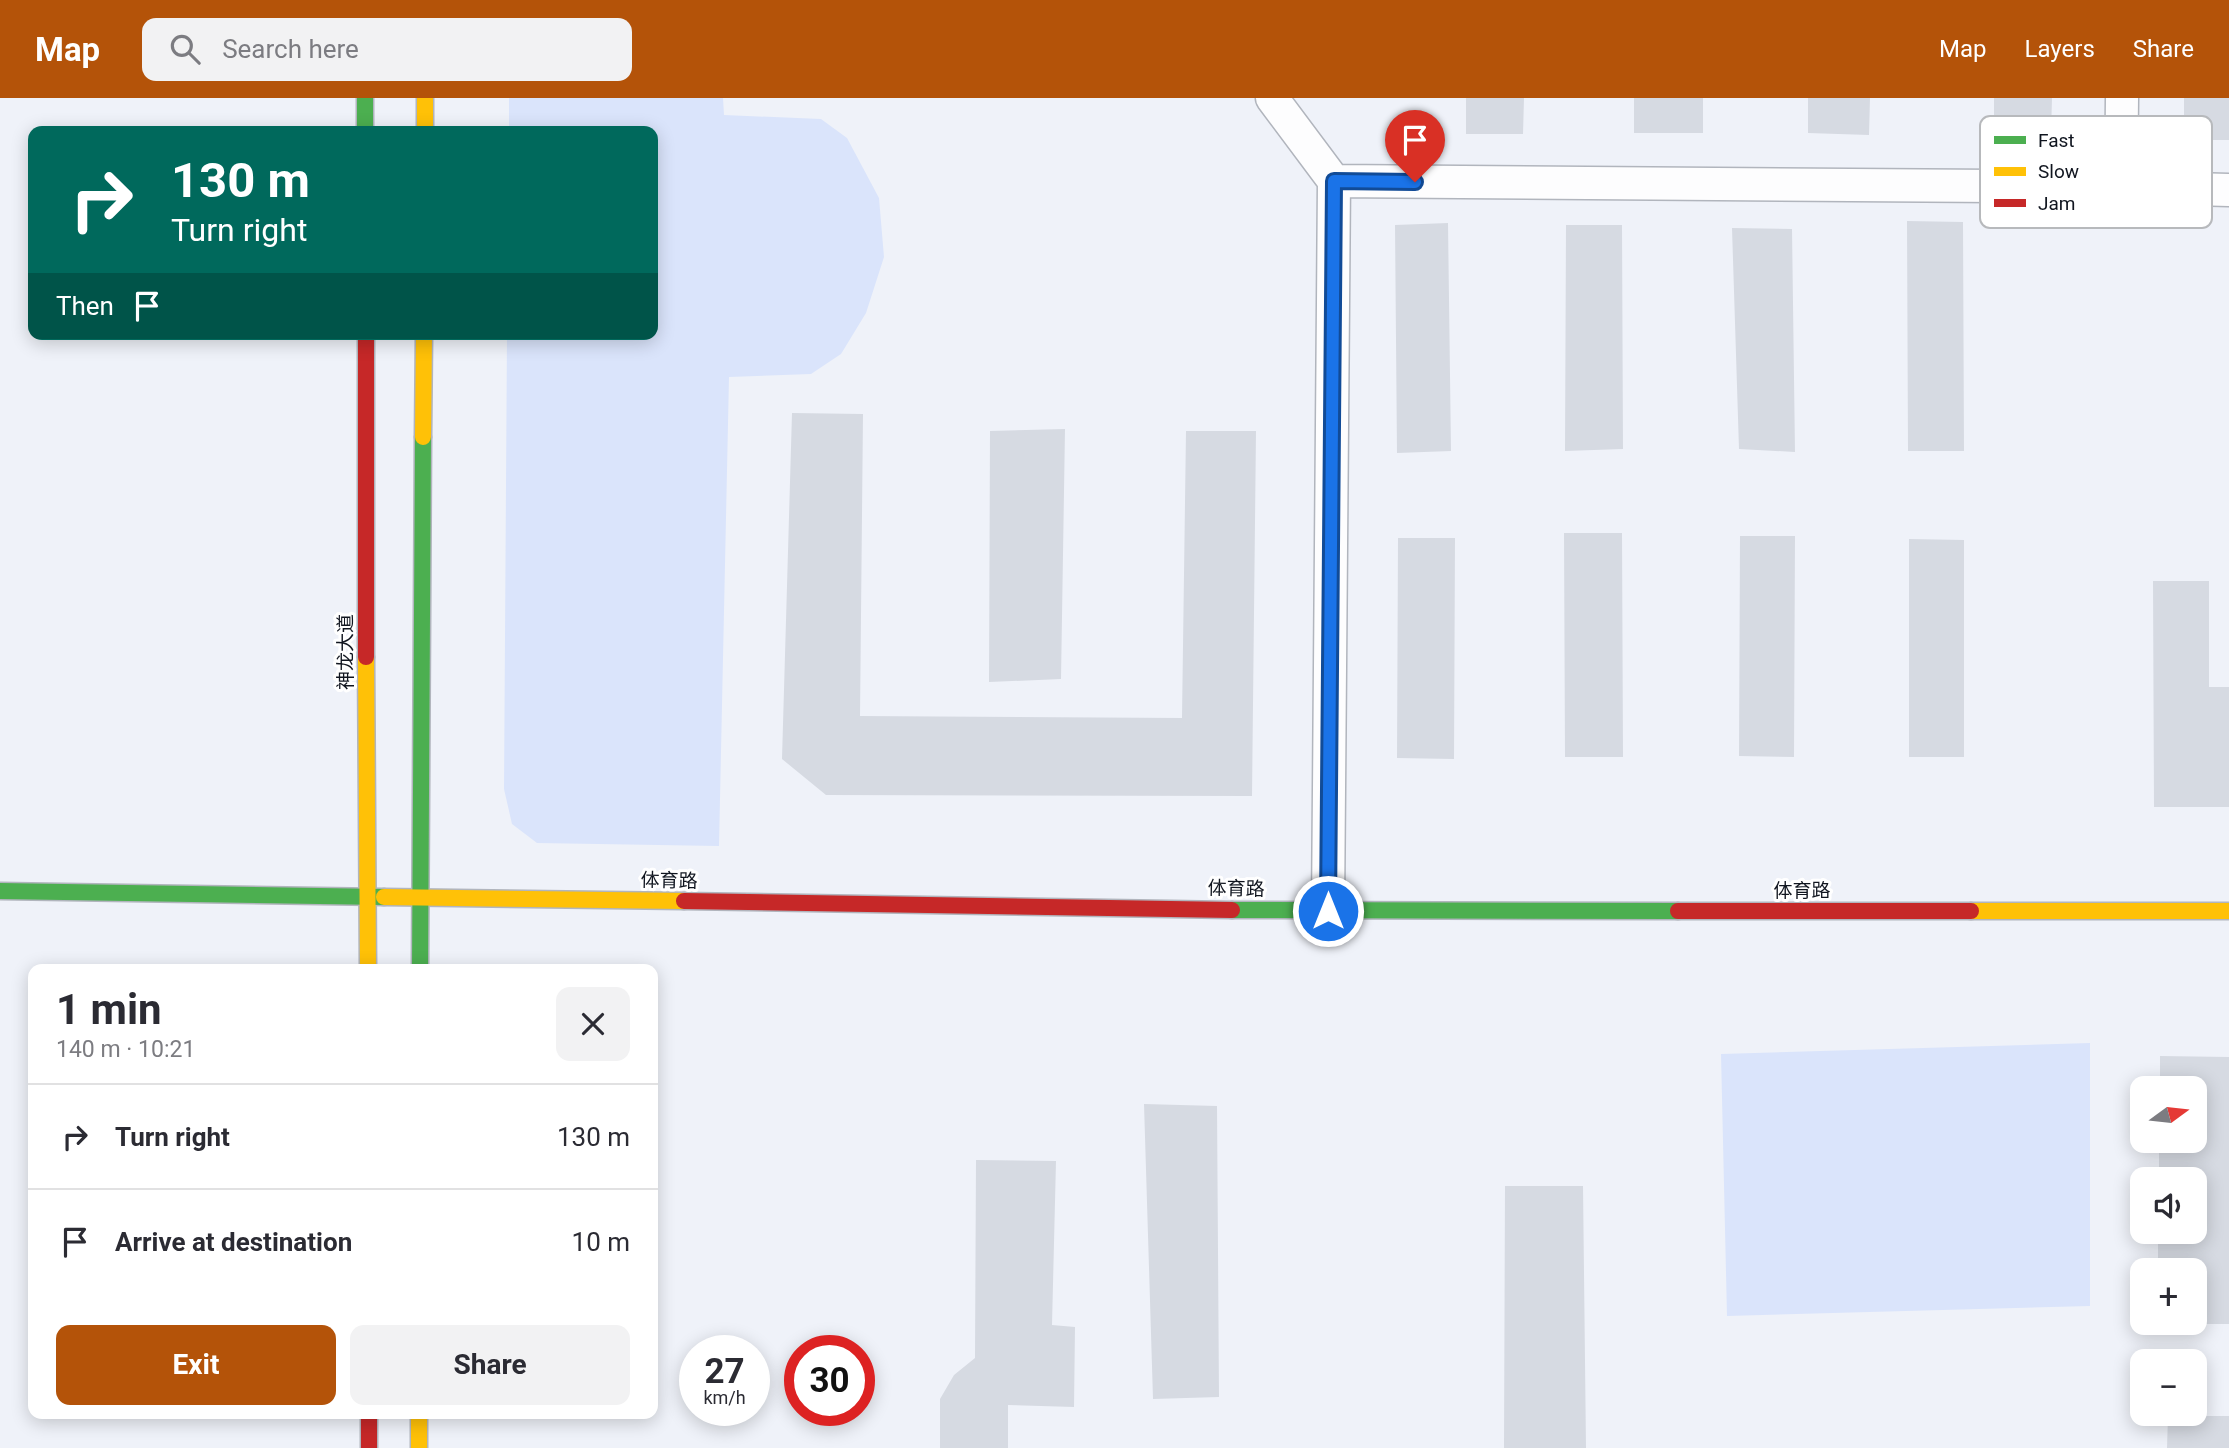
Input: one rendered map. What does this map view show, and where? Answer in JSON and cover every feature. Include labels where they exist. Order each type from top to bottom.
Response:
[{"type":"street","points":[[365,98],[365,126]]},
{"type":"street","points":[[425,98],[425,126]]},
{"type":"street","points":[[1272,98],[1334,181],[1328,911]]},
{"type":"street","points":[[2122,98],[2122,116]]},
{"type":"street","points":[[1334,181],[1980,186]]},
{"type":"street","name":"神龙大道","points":[[366,340],[368,964]]},
{"type":"street","points":[[420,964],[424,340]]},
{"type":"street","name":"体育路","points":[[0,891],[1328,911],[2229,911]]},
{"type":"street","points":[[369,1419],[369,1448]]},
{"type":"street","points":[[419,1419],[419,1448]]},
{"type":"shaded area","points":[[509,98],[723,98],[724,115],[821,119],[847,138],[879,198],[884,257],[866,313],[841,354],[811,374],[729,377],[719,846],[537,843],[512,824],[504,789],[507,340],[658,340],[658,126],[509,126]]},
{"type":"shaded area","points":[[2090,1043],[2090,1306],[1727,1316],[1721,1054]]},
{"type":"building","points":[[1466,98],[1524,98],[1523,134],[1466,134]]},
{"type":"building","points":[[1634,98],[1703,98],[1703,133],[1634,133]]},
{"type":"building","points":[[1808,98],[1870,98],[1869,135],[1808,133]]},
{"type":"building","points":[[1994,98],[2052,98],[2052,116],[1994,116]]},
{"type":"building","points":[[2184,98],[2229,98],[2229,140],[2212,140],[2212,116],[2184,116]]},
{"type":"building","points":[[1907,221],[1963,222],[1964,451],[1908,451]]},
{"type":"building","points":[[1448,223],[1451,451],[1397,453],[1395,225]]},
{"type":"building","points":[[1566,225],[1622,225],[1623,449],[1565,451]]},
{"type":"building","points":[[1732,228],[1792,229],[1795,452],[1739,449]]},
{"type":"building","points":[[792,413],[863,414],[860,716],[1182,718],[1186,431],[1256,431],[1252,796],[826,795],[782,759]]},
{"type":"building","points":[[1065,429],[1061,679],[989,682],[990,431]]},
{"type":"building","points":[[1564,533],[1622,533],[1623,757],[1565,757]]},
{"type":"building","points":[[1740,536],[1795,536],[1794,757],[1739,756]]},
{"type":"building","points":[[1398,538],[1455,538],[1454,759],[1397,758]]},
{"type":"building","points":[[1909,539],[1964,540],[1964,757],[1909,757]]},
{"type":"building","points":[[2153,581],[2209,581],[2209,687],[2229,687],[2229,807],[2154,807]]},
{"type":"building","points":[[2160,1056],[2229,1057],[2229,1324],[2207,1324],[2207,1258],[2158,1258],[2158,1244],[2207,1244],[2207,1167],[2159,1167],[2159,1153],[2207,1153],[2207,1076],[2160,1076]]},
{"type":"building","points":[[1144,1104],[1217,1106],[1219,1397],[1153,1399]]},
{"type":"building","points":[[976,1160],[1056,1161],[1052,1325],[1075,1327],[1074,1407],[1008,1405],[1008,1448],[940,1448],[940,1399],[954,1375],[975,1358]]},
{"type":"building","points":[[1505,1186],[1583,1186],[1586,1448],[1504,1448]]},
{"type":"building","points":[[2207,1416],[2229,1416],[2229,1448],[2167,1448],[2168,1426],[2207,1426]]},
{"type":"traffic: fast","points":[[365,98],[365,126]]},
{"type":"traffic: fast","points":[[420,964],[423,437]]},
{"type":"traffic: fast","points":[[0,891],[384,897]]},
{"type":"traffic: fast","points":[[1232,910],[1678,911]]},
{"type":"traffic: slow","points":[[425,98],[425,126]]},
{"type":"traffic: slow","points":[[423,437],[424,340]]},
{"type":"traffic: slow","points":[[366,657],[368,964]]},
{"type":"traffic: slow","points":[[384,897],[684,901]]},
{"type":"traffic: slow","points":[[1971,911],[2229,911]]},
{"type":"traffic: slow","points":[[419,1419],[419,1448]]},
{"type":"traffic: jam","points":[[366,340],[366,657]]},
{"type":"traffic: jam","points":[[684,901],[1232,910]]},
{"type":"traffic: jam","points":[[1678,911],[1971,911]]},
{"type":"traffic: jam","points":[[369,1419],[369,1448]]},
{"type":"route","points":[[1328,911],[1334,181],[1415,182]]}]
